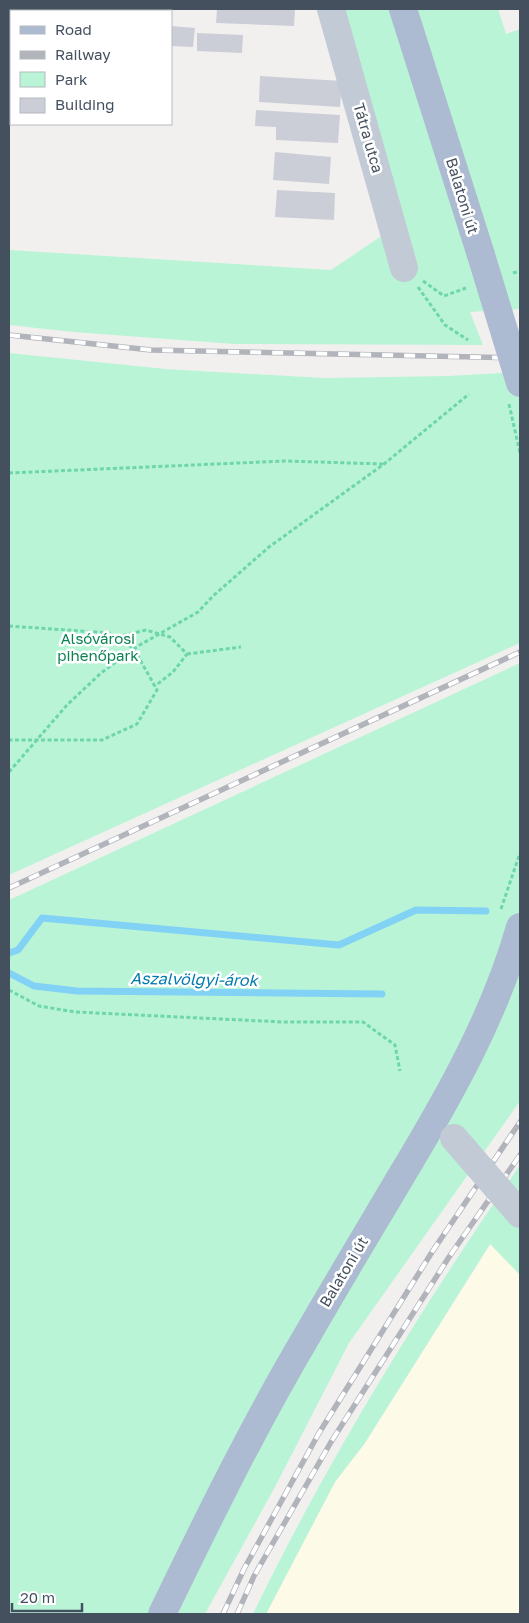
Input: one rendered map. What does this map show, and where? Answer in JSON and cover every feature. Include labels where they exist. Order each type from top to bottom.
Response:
[{"type":"main road","name":"Balatoni út","points":[[403,9],[520,384]]},
{"type":"main road","name":"Balatoni út","points":[[162,1614],[235,1464],[307,1335],[436,1118],[485,1025],[512,956],[520,927]]},
{"type":"street","name":"Tátra utca","points":[[332,9],[404,268]]},
{"type":"street","points":[[436,1118],[520,1214]]},
{"type":"path","points":[[404,268],[444,296],[471,287]]},
{"type":"path","points":[[404,268],[445,325],[468,340]]},
{"type":"path","points":[[506,275],[520,271]]},
{"type":"path","points":[[9,772],[67,705],[100,673],[134,649],[198,612],[213,596],[269,547],[384,464],[469,394]]},
{"type":"path","points":[[9,472],[285,461],[384,464]]},
{"type":"path","points":[[9,626],[110,633],[134,649],[156,690],[137,724],[102,740],[9,740]]},
{"type":"path","points":[[116,637],[146,630],[170,637],[187,654]]},
{"type":"path","points":[[155,686],[173,672],[187,654],[241,647]]},
{"type":"path","points":[[9,990],[39,1006],[75,1012],[283,1022],[363,1022],[395,1045],[400,1071]]},
{"type":"shaded area","points":[[491,1244],[520,1275],[520,1614],[266,1614],[335,1482],[365,1443]]},
{"type":"green space","points":[[317,9],[498,9],[506,34],[520,29],[520,309],[470,312],[483,345],[234,344],[73,332],[9,325],[9,250],[331,270],[383,235]]},
{"type":"green space","name":"Alsóvárosi pihenőpark","points":[[9,353],[166,369],[324,378],[448,376],[520,372],[520,643],[9,875]]},
{"type":"green space","points":[[520,663],[520,1101],[349,1343],[276,1485],[205,1614],[9,1614],[9,900]]},
{"type":"green space","points":[[520,1165],[520,1275],[490,1244],[365,1443],[335,1482],[266,1614],[253,1614],[282,1555],[378,1384],[447,1273]]},
{"type":"building","points":[[217,9],[295,9],[294,26],[216,23]]},
{"type":"building","points":[[172,26],[195,28],[193,47],[172,46]]},
{"type":"building","points":[[197,33],[243,35],[242,53],[197,51]]},
{"type":"building","points":[[260,76],[342,81],[340,107],[259,102]]},
{"type":"building","points":[[256,110],[340,115],[338,143],[276,140],[276,127],[255,126]]},
{"type":"building","points":[[275,152],[331,157],[329,184],[273,180]]},
{"type":"building","points":[[277,190],[335,193],[334,220],[275,217]]},
{"type":"waterway","points":[[9,953],[18,950],[42,918],[339,945],[416,910],[486,911]]},
{"type":"waterway","name":"Aszalvölgyi-árok","points":[[9,973],[34,986],[77,991],[382,994]]},
{"type":"railway","points":[[9,335],[151,350],[520,358]]},
{"type":"railway","points":[[9,888],[520,652]]},
{"type":"railway","points":[[223,1614],[244,1569],[319,1433],[432,1252],[520,1122]]},
{"type":"railway","points":[[237,1614],[254,1576],[331,1442],[449,1257],[520,1155]]}]
